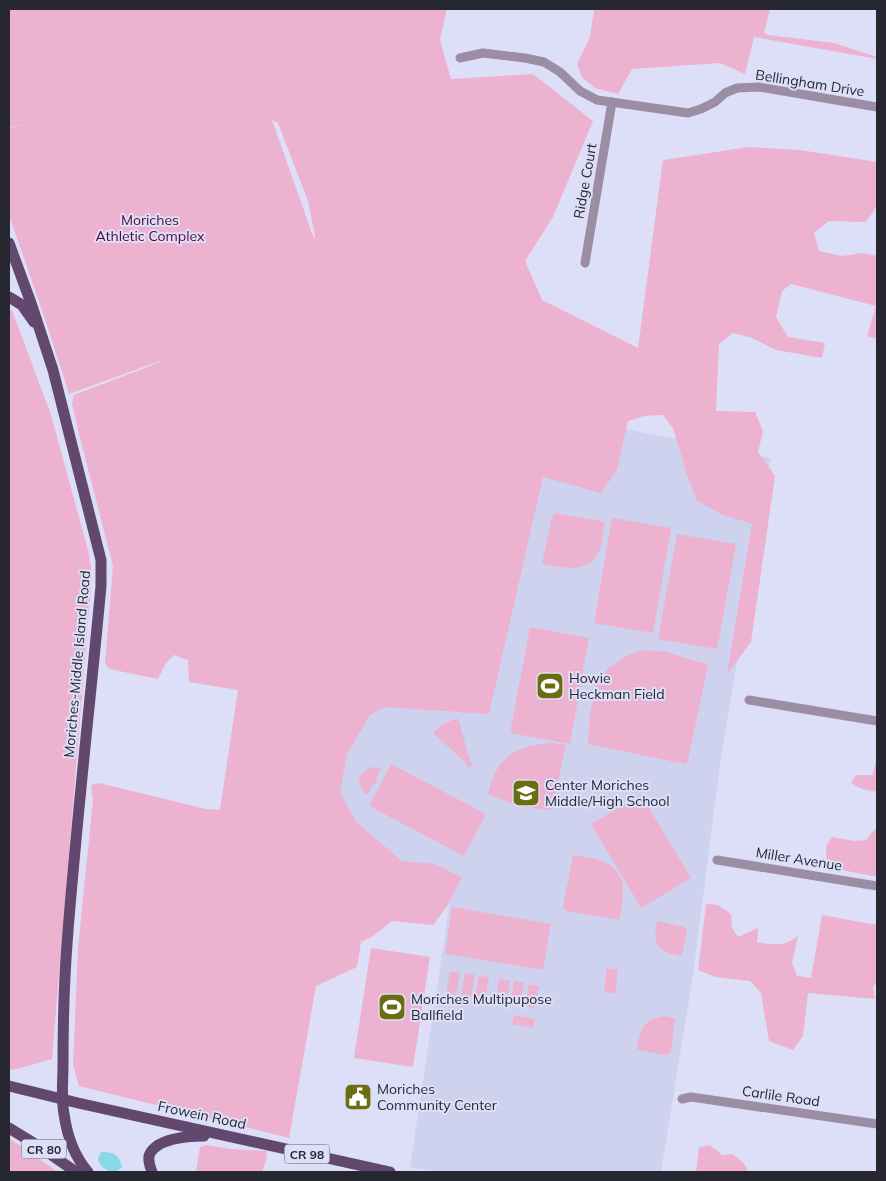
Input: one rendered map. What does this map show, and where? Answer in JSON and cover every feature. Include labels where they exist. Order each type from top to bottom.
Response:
[{"type":"main road","name":"Moriches-Middle Island Road","points":[[9,243],[41,333],[61,399],[102,566],[71,888],[64,1010],[62,1099]]},
{"type":"main road","points":[[9,297],[22,305],[41,333]]},
{"type":"main road","name":"Frowein Road","points":[[9,1086],[390,1172]]},
{"type":"main road","name":"CR 80","points":[[62,1099],[71,1143],[77,1157],[88,1172]]},
{"type":"main road","name":"CR 80","points":[[9,1128],[40,1146],[76,1172]]},
{"type":"main road","points":[[152,1172],[149,1162],[150,1155],[160,1145],[184,1136],[224,1136]]},
{"type":"street","name":"Bellingham Drive","points":[[460,58],[483,53],[544,62],[560,72],[580,91],[597,100],[688,114],[715,102],[737,88],[759,87],[877,108]]},
{"type":"street","name":"Ridge Court","points":[[585,263],[612,102]]},
{"type":"street","points":[[749,700],[877,721]]},
{"type":"street","name":"Miller Avenue","points":[[717,860],[877,886]]},
{"type":"street","name":"Carlile Road","points":[[682,1099],[691,1097],[877,1124]]},
{"type":"shaded area","name":"Center Moriches Middle/High School","points":[[620,428],[771,458],[721,757],[693,975],[661,1172],[437,1172],[410,1167],[453,882],[329,830],[355,692],[534,475],[606,489]]},
{"type":"green space","name":"Moriches Athletic Complex","points":[[9,9],[447,9],[440,40],[451,79],[533,74],[593,121],[553,217],[525,261],[542,300],[638,348],[663,160],[749,147],[800,150],[877,162],[877,206],[866,222],[829,221],[814,233],[819,251],[842,256],[862,253],[877,256],[877,339],[867,336],[876,306],[791,284],[782,291],[776,317],[788,337],[825,343],[822,358],[776,350],[752,338],[733,333],[719,344],[716,411],[755,412],[763,431],[758,452],[775,476],[751,642],[727,674],[752,524],[721,514],[697,501],[673,428],[663,415],[644,416],[628,421],[617,470],[601,493],[543,477],[489,714],[385,707],[370,715],[347,754],[340,792],[356,822],[402,861],[434,864],[462,877],[448,905],[433,925],[392,921],[373,936],[361,942],[357,967],[316,986],[289,1138],[79,1086],[73,1065],[78,948],[93,800],[91,785],[99,783],[206,809],[220,810],[238,690],[189,682],[188,660],[174,655],[166,663],[158,679],[109,669],[105,663],[113,566],[72,403],[74,395],[165,359],[69,394],[9,215],[9,128],[24,124],[9,127]],"holes":[[[272,120],[278,123],[308,201],[314,239]]]},
{"type":"green space","points":[[589,9],[770,9],[764,33],[768,35],[834,43],[877,57],[877,59],[754,37],[745,74],[720,63],[632,69],[618,94],[595,88],[582,77],[577,64],[590,37],[594,10]]},
{"type":"green space","points":[[12,310],[51,415],[88,550],[92,573],[52,1059],[13,1070],[9,1069],[9,311]]},
{"type":"green space","points":[[556,513],[605,522],[600,549],[590,563],[576,568],[542,564],[552,516]]},
{"type":"green space","points":[[612,518],[671,528],[653,633],[594,623]]},
{"type":"green space","points":[[677,534],[736,544],[717,649],[658,639]]},
{"type":"green space","name":"Howie Heckman Field","points":[[530,627],[589,638],[570,744],[510,733]]},
{"type":"green space","points":[[643,650],[667,652],[708,664],[688,761],[685,764],[588,744],[590,712],[596,686],[607,669],[624,657]]},
{"type":"green space","points":[[458,718],[472,763],[472,766],[469,768],[433,733],[444,724]]},
{"type":"green space","points":[[553,743],[566,745],[552,808],[549,810],[518,806],[488,794],[491,781],[499,766],[511,754],[526,747]]},
{"type":"green space","points":[[877,754],[877,792],[862,789],[851,783],[856,775],[873,775]]},
{"type":"green space","points":[[391,764],[486,814],[464,856],[369,806]]},
{"type":"green space","points":[[374,767],[381,769],[376,779],[378,781],[375,785],[373,784],[367,795],[359,783],[361,775]]},
{"type":"green space","points":[[641,795],[691,878],[641,908],[591,824]]},
{"type":"green space","points":[[877,828],[877,877],[827,867],[826,846],[832,837],[855,841],[866,840]]},
{"type":"green space","points":[[573,855],[607,863],[619,874],[623,892],[619,920],[566,911],[563,907]]},
{"type":"green space","points":[[706,904],[718,905],[731,914],[732,928],[738,937],[758,928],[757,942],[783,944],[798,936],[792,963],[797,976],[811,978],[822,915],[877,925],[877,982],[873,987],[875,999],[808,993],[803,1036],[793,1050],[769,1041],[761,993],[750,981],[715,977],[698,970]]},
{"type":"green space","points":[[452,907],[551,924],[543,970],[445,954]]},
{"type":"green space","points":[[657,921],[684,927],[687,930],[682,956],[662,950],[656,942]]},
{"type":"green space","name":"Moriches Multipupose Ballfield","points":[[371,948],[430,957],[413,1067],[354,1058]]},
{"type":"green space","points":[[607,968],[618,970],[615,994],[604,992]]},
{"type":"green space","points":[[450,971],[460,973],[456,995],[446,993]]},
{"type":"green space","points":[[465,973],[475,975],[471,997],[461,996]]},
{"type":"green space","points":[[479,976],[489,977],[485,1000],[475,998]]},
{"type":"green space","points":[[499,979],[510,981],[506,1003],[496,1002]]},
{"type":"green space","points":[[514,981],[524,983],[520,1006],[510,1004]]},
{"type":"green space","points":[[529,984],[539,986],[535,1008],[525,1006]]},
{"type":"green space","points":[[514,1015],[535,1019],[533,1028],[512,1024]]},
{"type":"green space","points":[[665,1016],[675,1018],[671,1052],[666,1055],[637,1050],[641,1031],[647,1023]]},
{"type":"green space","points":[[9,1138],[58,1172],[9,1172]]},
{"type":"green space","points":[[206,1145],[231,1149],[267,1151],[262,1172],[196,1172],[200,1147]]},
{"type":"green space","points":[[710,1145],[722,1155],[733,1154],[744,1164],[749,1172],[696,1172],[699,1147]]},
{"type":"water","points":[[100,1153],[116,1155],[122,1167],[119,1170],[108,1171],[102,1167],[98,1160]]},
{"type":"place","name":"Howie Heckman Field","points":[[550,686]]},
{"type":"place","name":"Center Moriches Middle/High School","points":[[526,793]]},
{"type":"place","name":"Moriches Multipupose Ballfield","points":[[392,1007]]},
{"type":"place","name":"Moriches Community Center","points":[[358,1097]]}]
